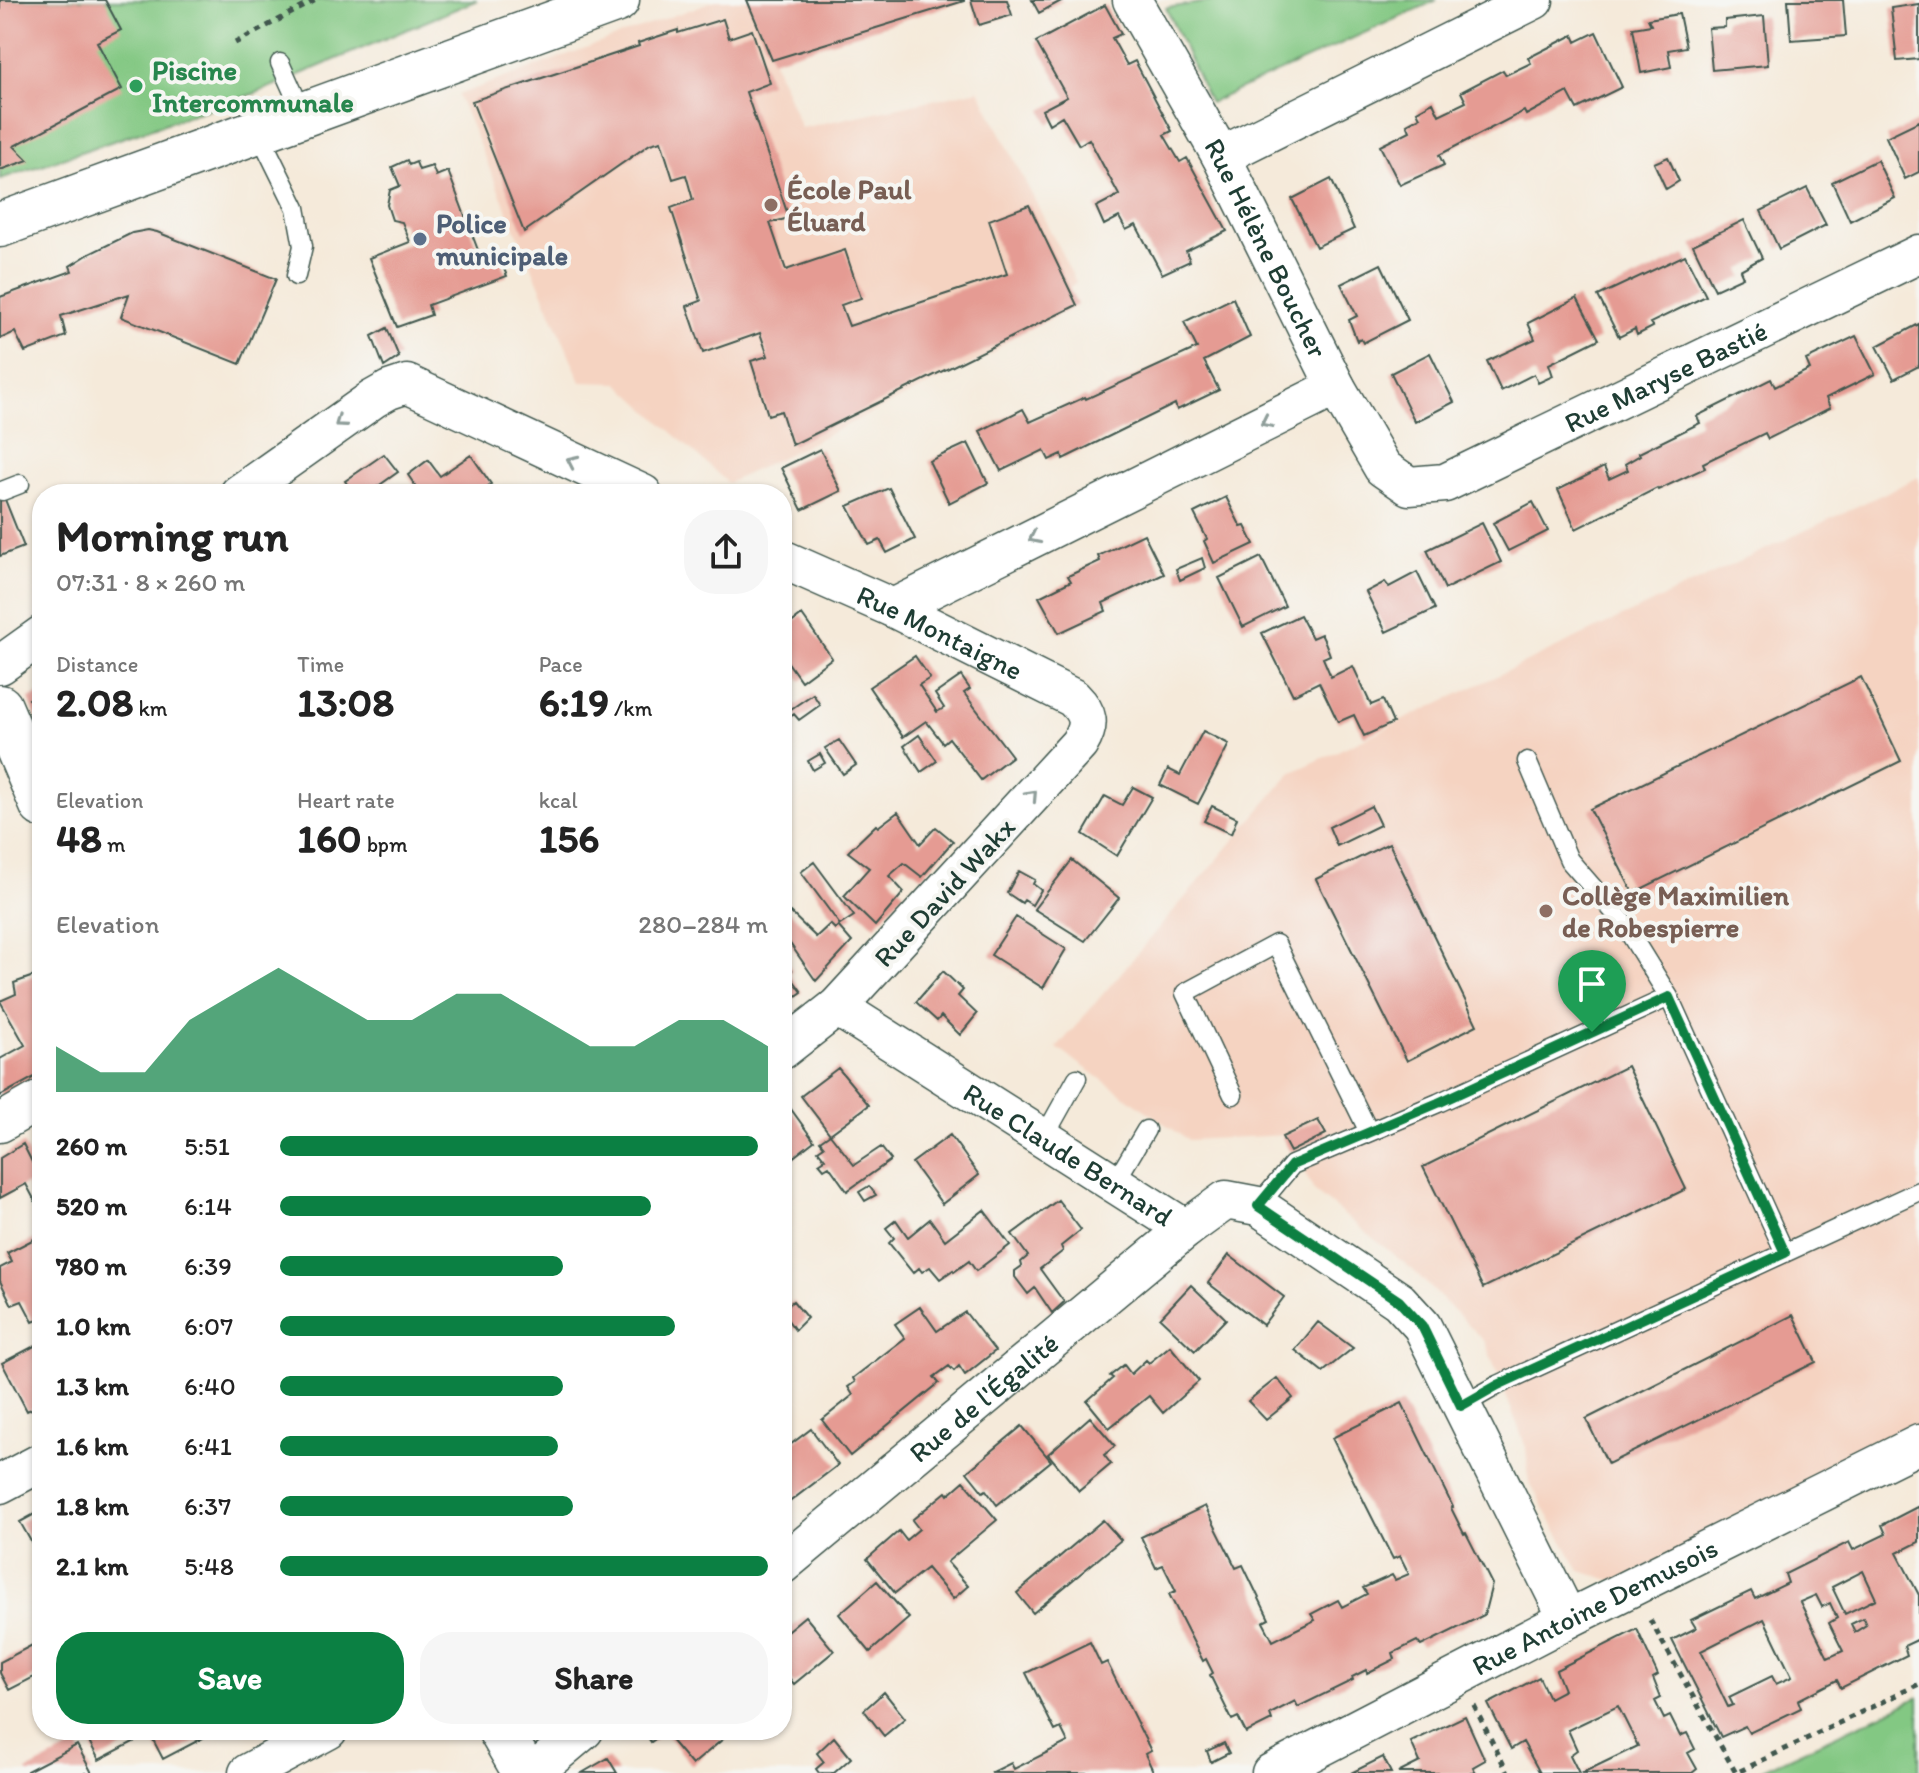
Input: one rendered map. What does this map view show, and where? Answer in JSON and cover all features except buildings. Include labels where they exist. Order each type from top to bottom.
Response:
[{"type":"street","points":[[0,225],[617,0]]},
{"type":"street","name":"Rue Hélène Boucher","points":[[1132,0],[1221,156],[1336,387],[1383,468],[1409,486]]},
{"type":"street","points":[[1221,156],[1534,0]]},
{"type":"street","name":"Rue Maryse Bastié","points":[[1409,486],[1445,483],[1919,254]]},
{"type":"street","points":[[253,484],[373,399],[407,384],[622,484]]},
{"type":"street","points":[[893,608],[1336,387]]},
{"type":"street","name":"Rue Montaigne","points":[[792,568],[893,608],[1073,698],[1088,720]]},
{"type":"street","points":[[0,665],[32,642]]},
{"type":"street","points":[[0,707],[32,782]]},
{"type":"street","name":"Rue David Wakx","points":[[792,1042],[837,1007],[1079,744],[1086,733],[1088,720]]},
{"type":"street","name":"Rue Claude Bernard","points":[[837,1007],[1186,1229],[1226,1200],[1258,1206]]},
{"type":"street","points":[[0,1123],[32,1105]]},
{"type":"street","points":[[1258,1206],[1399,1301],[1422,1326],[1568,1619]]},
{"type":"street","name":"Rue de l'Égalité","points":[[792,1557],[1186,1229]]},
{"type":"street","name":"Rue Antoine Demusois","points":[[1271,1773],[1631,1587],[1919,1444]]},
{"type":"street","points":[[0,1484],[32,1467]]},
{"type":"street","points":[[248,1773],[309,1740]]},
{"type":"street","points":[[506,1740],[525,1773]]},
{"type":"street","points":[[533,1773],[572,1740]]},
{"type":"lane","points":[[280,63],[303,114]]},
{"type":"lane","points":[[258,131],[296,208],[303,246],[296,276]]},
{"type":"lane","points":[[2,491],[20,484]]},
{"type":"lane","points":[[1527,761],[1569,860],[1622,921],[1669,997],[1785,1253]]},
{"type":"lane","points":[[1233,1095],[1185,993],[1276,944],[1369,1132]]},
{"type":"lane","points":[[1258,1206],[1292,1165],[1452,1097],[1669,997]]},
{"type":"lane","points":[[1043,1139],[1077,1078]]},
{"type":"lane","points":[[1114,1184],[1146,1130]]},
{"type":"lane","points":[[1461,1406],[1498,1385],[1919,1191]]},
{"type":"path","points":[[235,43],[316,0]]},
{"type":"path","points":[[1631,1587],[1736,1773],[1919,1684]]},
{"type":"path","points":[[1459,1675],[1508,1773]]},
{"type":"shaded area","name":"École Paul Éluard","points":[[716,0],[749,0],[801,128],[979,90],[1076,282],[992,354],[728,483],[618,383],[581,382],[458,95]]},
{"type":"shaded area","name":"Collège Maximilien de Robespierre","points":[[1919,477],[1919,1430],[1618,1582],[1580,1571],[1529,1482],[1526,1447],[1485,1342],[1413,1270],[1314,1191],[1286,1135],[1188,1140],[1057,1048],[1291,773]]},
{"type":"green space","name":"Piscine Intercommunale","points":[[0,0],[477,0],[256,93],[0,179]]},
{"type":"green space","points":[[1221,0],[1437,0],[1210,103],[1166,8]]},
{"type":"green space","points":[[1919,1697],[1919,1773],[1754,1773]]},
{"type":"place","name":"Piscine Intercommunale","points":[[136,86]]},
{"type":"place","name":"École Paul Éluard","points":[[771,205]]},
{"type":"place","name":"Police municipale","points":[[420,239]]},
{"type":"place","name":"Collège Maximilien de Robespierre","points":[[1546,911]]},
{"type":"route","points":[[1669,997],[1785,1253],[1498,1385],[1461,1406],[1422,1326],[1399,1301],[1258,1206],[1292,1165],[1438,1103],[1592,1032],[1669,997]]}]
